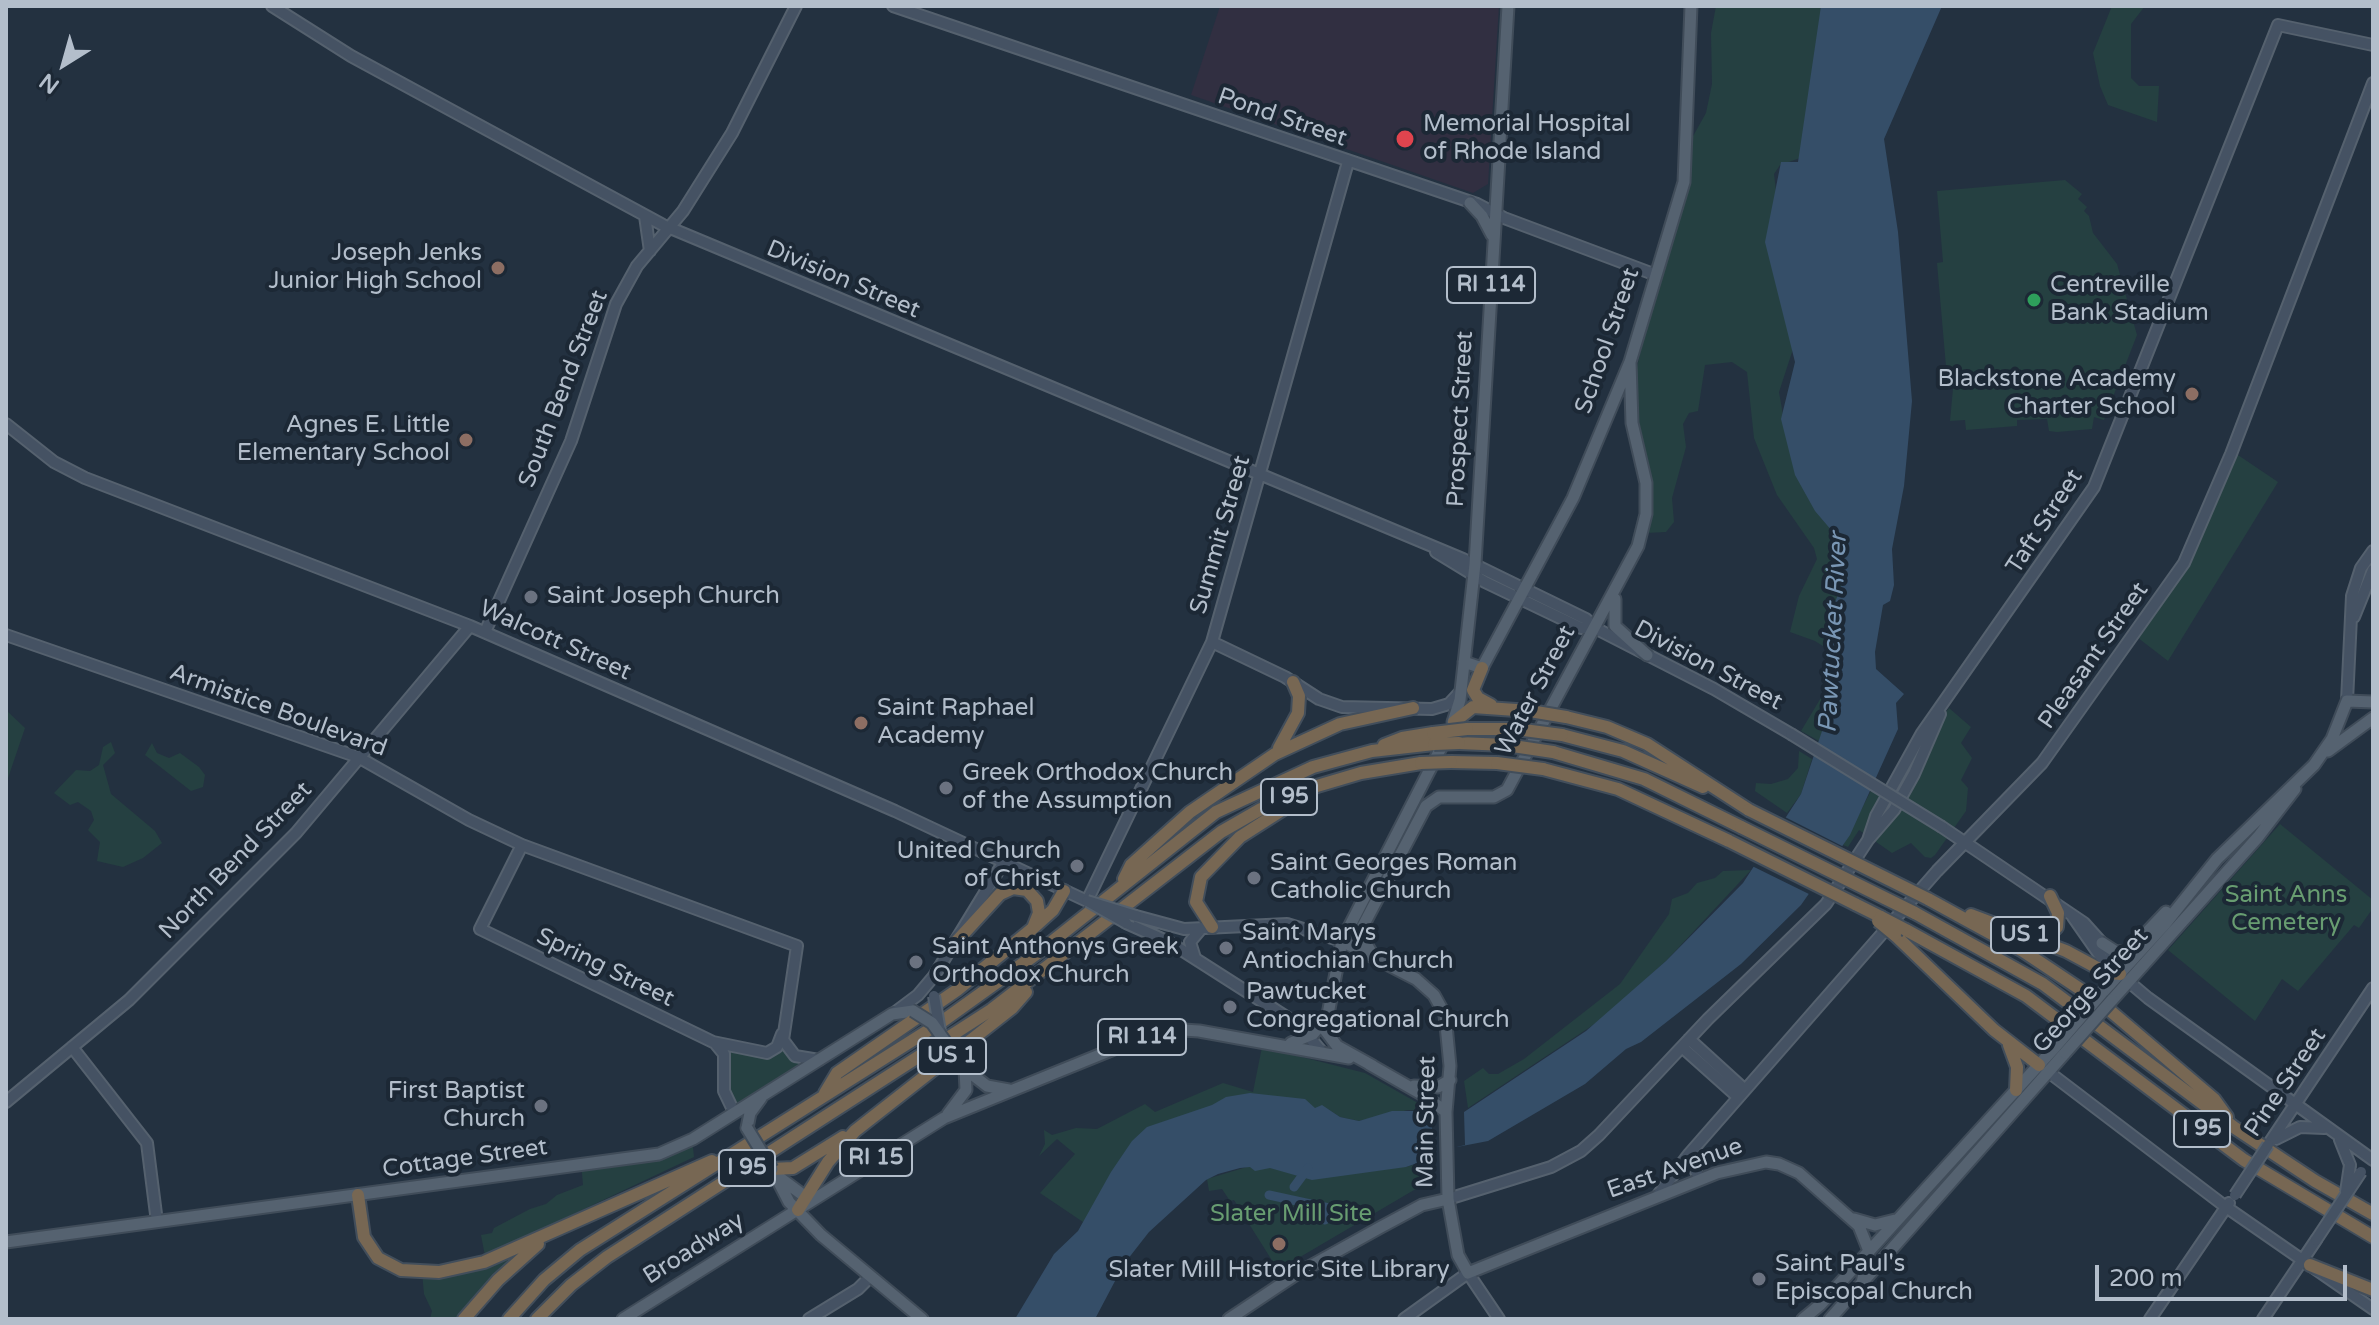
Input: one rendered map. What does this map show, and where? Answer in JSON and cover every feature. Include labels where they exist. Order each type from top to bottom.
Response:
[{"type":"highway","points":[[1482,668],[1474,685],[1475,694],[1501,708]]},
{"type":"highway","points":[[1275,754],[1291,731],[1298,713],[1299,686]]},
{"type":"highway","points":[[1119,887],[1131,865],[1190,812],[1275,754],[1340,724],[1413,708]]},
{"type":"highway","points":[[1454,722],[1469,708],[1501,708],[1566,717],[1607,727],[1647,744],[1749,810]]},
{"type":"highway","name":"US 1","points":[[1434,738],[1467,729],[1516,729],[1562,735],[1649,761],[1928,899],[2028,936],[2124,978]]},
{"type":"highway","name":"I 95","points":[[509,1319],[544,1280],[580,1250],[965,1006],[1191,830],[1243,797],[1299,772],[1366,752],[1434,738],[1553,752],[1644,779],[1915,913],[1978,945],[2056,992],[2235,1128],[2315,1181],[2373,1214]]},
{"type":"highway","name":"I 95","points":[[537,1319],[595,1266],[941,1045],[1041,974],[1209,841],[1261,809],[1321,784],[1421,763],[1497,763],[1543,769],[1618,789],[1729,841],[1855,904],[1901,932],[2026,996],[2244,1160],[2373,1237]]},
{"type":"highway","points":[[1208,928],[1196,899],[1197,884],[1205,871],[1240,837],[1321,784]]},
{"type":"highway","points":[[956,942],[1000,894],[1013,888],[1027,890],[1037,901],[1039,913],[1032,929]]},
{"type":"highway","points":[[824,1096],[837,1073],[957,990],[1053,910],[1064,891]]},
{"type":"highway","points":[[2028,936],[2044,937],[2055,931],[2058,913],[2050,896]]},
{"type":"highway","points":[[1928,899],[2007,942],[2101,1003],[2214,1099],[2235,1128]]},
{"type":"highway","points":[[1901,932],[2007,1042],[2044,1069]]},
{"type":"highway","name":"US 1","points":[[798,1210],[809,1200],[831,1157],[855,1131],[1012,1008],[1041,974]]},
{"type":"highway","points":[[2007,1042],[2017,1065],[2016,1090]]},
{"type":"highway","points":[[772,1169],[793,1168],[855,1131]]},
{"type":"highway","points":[[358,1195],[363,1232],[371,1251],[386,1264],[401,1270],[430,1273],[469,1267],[691,1167],[731,1154]]},
{"type":"highway","points":[[464,1319],[507,1270],[560,1228]]},
{"type":"highway","points":[[2306,1262],[2373,1290]]},
{"type":"main road","name":"Division Street","points":[[272,6],[348,54],[670,228],[1421,543],[1581,628],[1595,628],[1791,734],[2050,896],[2073,917]]},
{"type":"main road","name":"South Bend Street","points":[[485,632],[571,441],[616,304],[732,133],[796,6]]},
{"type":"main road","name":"Pond Street","points":[[893,6],[1494,211],[1656,275]]},
{"type":"main road","name":"Prospect Street","points":[[1461,691],[1474,570],[1508,6]]},
{"type":"main road","name":"School Street","points":[[1482,668],[1573,498],[1630,362],[1684,182],[1691,6]]},
{"type":"main road","name":"Taft Street","points":[[1868,840],[1883,803],[1922,733],[1940,712],[2097,481],[2278,25],[2373,45]]},
{"type":"main road","name":"Pleasant Street","points":[[1658,1195],[1689,1154],[1964,842],[2058,743],[2189,553],[2373,83]]},
{"type":"main road","name":"Summit Street","points":[[1088,897],[1212,642],[1348,162]]},
{"type":"main road","points":[[1470,203],[1482,216],[1494,241]]},
{"type":"main road","points":[[645,216],[650,251]]},
{"type":"main road","name":"Water Street","points":[[1379,959],[1364,943],[1362,928],[1426,806],[1439,797],[1494,797],[1507,790],[1642,536],[1646,483],[1632,423],[1630,362]]},
{"type":"main road","name":"Walcott Street","points":[[6,424],[54,462],[85,478],[485,632],[908,816],[1064,891],[1088,897],[1131,919],[1291,1020],[1322,1052]]},
{"type":"main road","points":[[2354,618],[2373,551]]},
{"type":"main road","name":"George Street","points":[[2124,978],[2203,875],[2321,757],[2336,731],[2347,701],[2354,618],[2353,590],[2370,566]]},
{"type":"main road","points":[[1618,586],[1613,617],[1615,626],[1647,655]]},
{"type":"main road","name":"North Bend Street","points":[[6,1102],[129,1000],[296,833],[443,655],[465,636],[470,626]]},
{"type":"main road","name":"Armistice Boulevard","points":[[6,635],[358,757],[469,820],[522,845],[797,946],[782,1034]]},
{"type":"main road","points":[[1212,642],[1324,702],[1342,707],[1444,706],[1461,691]]},
{"type":"main road","points":[[1464,662],[1482,668]]},
{"type":"main road","name":"RI 114","points":[[1342,941],[1454,722],[1461,691]]},
{"type":"main road","points":[[2347,701],[2373,702]]},
{"type":"main road","name":"Taft Street","points":[[1448,1199],[1551,1167],[1581,1151],[1685,1043],[1818,913],[1868,840],[1894,810],[1914,774],[1940,712]]},
{"type":"main road","points":[[2321,757],[2373,718]]},
{"type":"main road","points":[[2348,736],[2373,726]]},
{"type":"main road","name":"George Street","points":[[1830,1319],[1910,1230],[2107,997],[2268,825],[2301,779]]},
{"type":"main road","points":[[1883,803],[1894,810]]},
{"type":"main road","name":"Spring Street","points":[[522,845],[480,929],[713,1042],[767,1053],[777,1047],[782,1034]]},
{"type":"main road","points":[[892,1014],[918,995],[942,965],[1003,863]]},
{"type":"main road","points":[[2102,943],[2116,952],[2129,951],[2203,875]]},
{"type":"main road","points":[[2073,917],[2085,938],[2124,978],[2372,1158],[2316,1240],[2306,1262],[2263,1319]]},
{"type":"main road","points":[[2073,917],[2114,957],[2124,978]]},
{"type":"main road","name":"Main Street","points":[[1131,919],[1168,927],[1287,924],[1342,941],[1379,959],[1416,979],[1438,1001],[1449,1030],[1450,1080],[1446,1112],[1448,1199],[1458,1255],[1499,1319]]},
{"type":"main road","points":[[1196,959],[1190,942],[1194,933],[1208,928]]},
{"type":"main road","points":[[1342,941],[1325,1030],[1333,1043],[1373,1066]]},
{"type":"main road","points":[[941,1033],[934,996],[942,965]]},
{"type":"main road","name":"Pine Street","points":[[2150,1319],[2373,988]]},
{"type":"main road","points":[[892,1014],[913,1011],[927,1018],[965,1069],[987,1086],[1010,1090]]},
{"type":"main road","name":"Cottage Street","points":[[6,1242],[659,1154],[693,1139],[892,1014]]},
{"type":"main road","points":[[1283,1044],[1309,1037],[1326,1019]]},
{"type":"main road","points":[[1283,1044],[1294,1032],[1291,1020]]},
{"type":"main road","name":"RI 114","points":[[944,1118],[1168,1029],[1283,1044],[1373,1066],[1446,1112]]},
{"type":"main road","points":[[782,1034],[785,1045],[795,1056],[821,1060]]},
{"type":"main road","points":[[713,1042],[724,1054],[723,1086],[734,1112],[747,1128],[786,1197],[870,1277],[922,1319]]},
{"type":"main road","points":[[1685,1043],[1742,1093]]},
{"type":"main road","points":[[69,1049],[147,1143],[157,1222]]},
{"type":"main road","points":[[944,1118],[966,1090],[965,1069]]},
{"type":"main road","points":[[2044,1069],[2226,1207],[2373,1309]]},
{"type":"main road","name":"George Street","points":[[1803,1319],[2016,1090],[2044,1069]]},
{"type":"main road","points":[[1406,1084],[1438,1087],[1450,1080]]},
{"type":"main road","points":[[747,1128],[752,1109],[764,1095]]},
{"type":"main road","name":"RI 15","points":[[809,1200],[944,1118]]},
{"type":"main road","points":[[2268,1145],[2294,1129],[2313,1126],[2334,1132],[2345,1147],[2350,1165],[2342,1201]]},
{"type":"main road","points":[[1689,1154],[1699,1179]]},
{"type":"main road","name":"East Avenue","points":[[1468,1273],[1699,1179],[1748,1164],[1779,1164],[1799,1173],[1850,1217],[1862,1231],[1869,1251]]},
{"type":"main road","points":[[772,1169],[787,1185],[809,1200]]},
{"type":"main road","points":[[1229,1319],[1288,1279],[1381,1227],[1422,1205],[1448,1199]]},
{"type":"main road","name":"Broadway","points":[[623,1319],[798,1210]]},
{"type":"main road","points":[[1850,1217],[1875,1225],[1898,1217]]},
{"type":"main road","points":[[1862,1283],[1869,1251]]},
{"type":"main road","points":[[1404,1319],[1468,1273]]},
{"type":"main road","points":[[809,1319],[858,1289],[870,1277]]},
{"type":"shaded area","name":"Memorial Hospital of Rhode Island","points":[[1220,6],[1499,6],[1488,184],[1473,193],[1191,95]]},
{"type":"green space","points":[[1716,6],[1822,6],[1800,158],[1780,165],[1774,174],[1794,346],[1779,392],[1784,421],[1848,554],[1831,704],[1819,741],[1801,731],[1825,691],[1824,663],[1829,650],[1790,632],[1799,596],[1817,559],[1814,548],[1777,495],[1754,438],[1747,372],[1732,362],[1705,365],[1698,411],[1689,413],[1683,424],[1686,447],[1672,498],[1674,522],[1666,532],[1645,533],[1633,385],[1687,147],[1706,113],[1712,84],[1711,33]]},
{"type":"green space","points":[[2112,6],[2145,6],[2131,24],[2131,78],[2139,86],[2159,86],[2157,122],[2108,105],[2100,86],[2093,53]]},
{"type":"green space","name":"Centreville Bank Stadium","points":[[2065,180],[2082,194],[2078,199],[2087,207],[2084,211],[2089,216],[2093,233],[2117,264],[2137,335],[2104,420],[2094,417],[2092,429],[2057,432],[2049,431],[2047,419],[2017,420],[2017,426],[1966,430],[1965,420],[1950,421],[1954,378],[1947,378],[1937,263],[1943,262],[1937,191]]},
{"type":"green space","points":[[2235,453],[2278,482],[2168,661],[2133,634],[2188,554]]},
{"type":"green space","points":[[1949,708],[1971,727],[1961,743],[1972,758],[1961,780],[1968,788],[1966,811],[1935,855],[1925,857],[1911,843],[1892,853],[1859,830],[1848,847],[1843,845],[1875,783],[1886,789]]},
{"type":"green space","points":[[6,710],[25,728],[6,784]]},
{"type":"green space","points":[[111,742],[115,753],[103,765],[111,794],[155,831],[162,843],[143,858],[123,867],[97,861],[100,842],[88,830],[94,820],[91,811],[78,802],[70,805],[54,793],[76,770],[90,771],[99,765],[103,747]]},
{"type":"green space","points":[[152,743],[157,753],[169,758],[180,753],[199,767],[205,775],[203,787],[191,791],[145,755]]},
{"type":"green space","points":[[1799,751],[1812,759],[1801,794],[1787,813],[1755,791],[1756,783],[1771,784],[1788,779],[1798,768]]},
{"type":"green space","name":"Saint Anns Cemetery","points":[[2280,824],[2373,900],[2373,908],[2359,928],[2354,925],[2298,991],[2282,979],[2255,1021],[2168,950]]},
{"type":"green space","points":[[1751,870],[1666,961],[1602,1019],[1468,1108],[1464,1081],[1483,1068],[1489,1074],[1498,1074],[1524,1059],[1620,984],[1669,914],[1672,899],[1688,893],[1697,883],[1715,878],[1723,871]]},
{"type":"green space","points":[[782,1041],[791,1050],[814,1060],[739,1109],[726,1096],[727,1043],[765,1051]]},
{"type":"green space","points":[[1262,1047],[1365,1073],[1432,1111],[1408,1110],[1359,1121],[1340,1117],[1326,1108],[1065,1257],[1083,1222],[1040,1193],[1075,1154],[1057,1139],[1039,1156],[1045,1144],[1044,1130],[1052,1135],[1076,1128],[1097,1129],[1145,1104],[1155,1112],[1223,1083],[1253,1092]]},
{"type":"green space","points":[[692,1138],[694,1157],[542,1229],[520,1250],[464,1319],[430,1319],[432,1311],[424,1294],[422,1272],[485,1256],[481,1235],[492,1233],[494,1228],[530,1209],[583,1185],[581,1162],[655,1152]]},
{"type":"green space","name":"Slater Mill Site","points":[[1423,1162],[1425,1182],[1422,1188],[1278,1270],[1234,1200],[1230,1201],[1222,1189],[1209,1191],[1207,1179],[1250,1166],[1406,1167]]},
{"type":"water","name":"Pawtucket River","points":[[1821,6],[1942,6],[1884,139],[1898,232],[1912,401],[1904,486],[1892,549],[1894,585],[1890,601],[1883,605],[1875,652],[1876,669],[1904,694],[1896,703],[1898,729],[1850,835],[1801,905],[1741,964],[1641,1042],[1626,1049],[1585,1084],[1488,1141],[1457,1147],[1457,1158],[1432,1158],[1406,1167],[1312,1180],[1270,1168],[1255,1171],[1250,1167],[1240,1168],[1218,1174],[1206,1180],[1149,1232],[1124,1264],[1095,1319],[1015,1319],[1054,1254],[1078,1231],[1111,1172],[1132,1141],[1147,1127],[1212,1105],[1226,1097],[1250,1093],[1305,1099],[1315,1108],[1322,1105],[1340,1117],[1359,1121],[1392,1111],[1432,1111],[1433,1120],[1441,1120],[1442,1112],[1464,1112],[1586,1031],[1666,961],[1743,883],[1801,794],[1831,704],[1827,650],[1834,605],[1843,581],[1836,562],[1840,547],[1838,538],[1815,511],[1795,475],[1781,419],[1795,362],[1765,242],[1781,162],[1798,162]]},
{"type":"pier","points":[[1781,815],[1846,848],[1813,896],[1750,865]]},
{"type":"pier","points":[[1442,1112],[1464,1112],[1465,1145],[1457,1147],[1457,1158],[1432,1158],[1432,1120],[1441,1120]]},
{"type":"waterway","points":[[1294,1187],[1308,1168]]},
{"type":"waterway","points":[[1269,1195],[1329,1208],[1325,1220]]},
{"type":"place","name":"Memorial Hospital of Rhode Island","points":[[1405,139]]},
{"type":"place","name":"Joseph Jenks Junior High School","points":[[498,268]]},
{"type":"place","name":"Centreville Bank Stadium","points":[[2034,300]]},
{"type":"place","name":"Blackstone Academy Charter School","points":[[2192,394]]},
{"type":"place","name":"Agnes E. Little Elementary School","points":[[466,440]]},
{"type":"place","name":"Saint Joseph Church","points":[[531,597]]},
{"type":"place","name":"Saint Raphael Academy","points":[[861,723]]},
{"type":"place","name":"Greek Orthodox Church of the Assumption","points":[[946,788]]},
{"type":"place","name":"United Church of Christ","points":[[1077,866]]},
{"type":"place","name":"Saint Georges Roman Catholic Church","points":[[1254,878]]},
{"type":"place","name":"Saint Marys Antiochian Church","points":[[1226,948]]},
{"type":"place","name":"Saint Anthonys Greek Orthodox Church","points":[[916,962]]},
{"type":"place","name":"Pawtucket Congregational Church","points":[[1230,1007]]},
{"type":"place","name":"First Baptist Church","points":[[541,1106]]},
{"type":"place","name":"Slater Mill Historic Site Library","points":[[1279,1244]]},
{"type":"place","name":"Saint Paul's Episcopal Church","points":[[1759,1279]]}]
